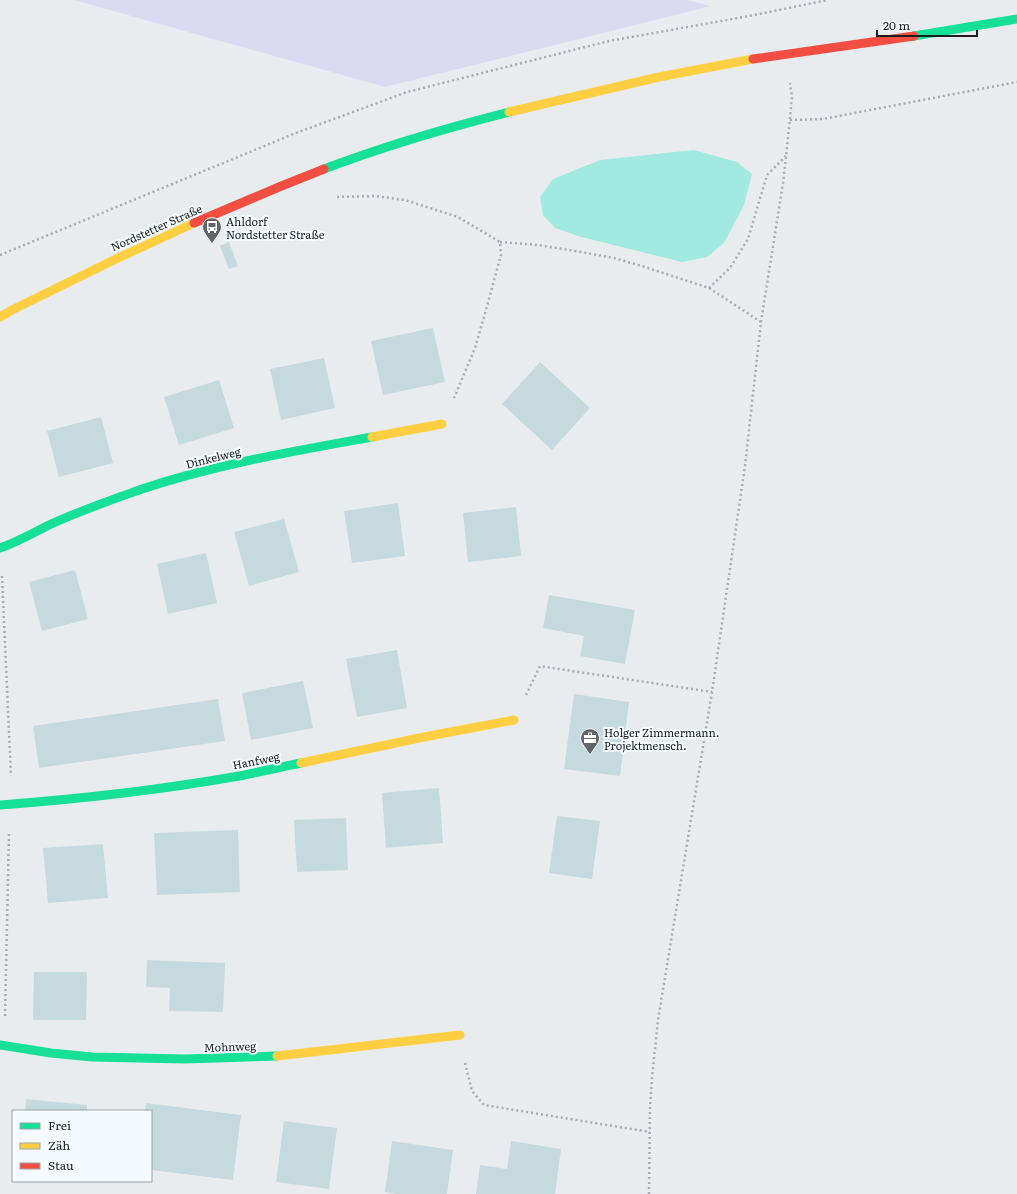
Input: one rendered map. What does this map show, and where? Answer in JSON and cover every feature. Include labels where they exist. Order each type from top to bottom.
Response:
[{"type":"street","name":"Nordstetter Straße","points":[[0,317],[100,265],[258,195],[327,168],[444,129],[508,112],[636,82],[718,66],[1017,19]]},
{"type":"street","name":"Dinkelweg","points":[[0,548],[107,502],[143,489],[195,474],[232,464],[281,454],[442,424]]},
{"type":"street","name":"Hanfweg","points":[[0,805],[75,799],[135,792],[239,776],[424,737],[514,720]]},
{"type":"street","name":"Mohnweg","points":[[0,1045],[51,1053],[92,1057],[185,1059],[264,1057],[301,1054],[460,1034]]},
{"type":"path","points":[[0,255],[296,133],[406,92],[608,41],[749,16],[828,0]]},
{"type":"path","points":[[649,1194],[650,1107],[658,1020],[712,692],[745,466],[761,322],[783,183],[792,97],[786,55]]},
{"type":"path","points":[[790,120],[823,119],[1017,82]]},
{"type":"path","points":[[708,288],[730,268],[748,239],[767,175],[786,156]]},
{"type":"path","points":[[334,197],[375,196],[405,200],[458,217],[500,242],[545,246],[581,252],[614,258],[646,267],[708,288],[761,322]]},
{"type":"path","points":[[442,424],[475,348],[501,255],[500,242]]},
{"type":"path","points":[[514,720],[540,666],[712,692]]},
{"type":"path","points":[[460,1034],[472,1091],[484,1105],[650,1132]]},
{"type":"shaded area","points":[[74,0],[686,0],[711,6],[385,87]]},
{"type":"shaded area","points":[[694,150],[737,162],[752,174],[744,205],[724,243],[707,257],[682,262],[581,237],[555,228],[543,215],[540,197],[553,179],[600,160]]},
{"type":"building","points":[[229,242],[238,266],[229,269],[220,246]]},
{"type":"building","points":[[433,328],[445,382],[383,395],[371,341]]},
{"type":"building","points":[[324,358],[335,408],[281,420],[270,369]]},
{"type":"building","points":[[540,362],[590,408],[552,450],[502,404]]},
{"type":"building","points":[[219,380],[234,428],[179,445],[164,397]]},
{"type":"building","points":[[101,417],[113,463],[59,477],[47,431]]},
{"type":"building","points":[[398,503],[405,556],[352,563],[344,511]]},
{"type":"building","points":[[516,507],[521,556],[468,562],[463,513]]},
{"type":"building","points":[[284,519],[299,572],[249,586],[234,532]]},
{"type":"building","points":[[206,553],[217,603],[168,614],[157,564]]},
{"type":"building","points":[[75,570],[88,619],[42,631],[29,582]]},
{"type":"building","points":[[549,595],[635,610],[625,664],[580,656],[584,636],[543,628]]},
{"type":"building","points":[[397,650],[407,708],[357,717],[346,659]]},
{"type":"building","points":[[303,681],[313,728],[251,740],[242,693]]},
{"type":"building","points":[[574,694],[629,702],[620,776],[564,769]]},
{"type":"building","points":[[218,699],[225,741],[39,768],[33,726]]},
{"type":"building","points":[[439,788],[443,843],[386,848],[382,793]]},
{"type":"building","points":[[557,816],[600,821],[592,879],[549,873]]},
{"type":"building","points":[[346,818],[348,870],[297,872],[294,820]]},
{"type":"building","points":[[238,830],[240,892],[157,895],[154,833]]},
{"type":"building","points":[[103,844],[108,898],[48,903],[43,848]]},
{"type":"building","points":[[147,960],[225,963],[223,1012],[169,1011],[170,988],[146,987]]},
{"type":"building","points":[[34,972],[87,972],[86,1020],[33,1020]]},
{"type":"building","points":[[26,1099],[87,1105],[87,1110],[25,1110]]},
{"type":"building","points":[[146,1103],[241,1115],[233,1180],[152,1170],[152,1110],[145,1110]]},
{"type":"building","points":[[284,1121],[337,1128],[329,1189],[276,1182]]},
{"type":"building","points":[[392,1141],[453,1150],[447,1194],[397,1194],[385,1192]]},
{"type":"building","points":[[511,1141],[561,1149],[555,1194],[476,1194],[480,1165],[507,1169]]},
{"type":"traffic: fast","points":[[914,36],[1017,19]]},
{"type":"traffic: fast","points":[[324,169],[415,138],[509,112]]},
{"type":"traffic: fast","points":[[0,548],[83,510],[170,480],[227,465],[372,437]]},
{"type":"traffic: fast","points":[[0,805],[90,797],[180,786],[301,763]]},
{"type":"traffic: fast","points":[[0,1045],[51,1053],[92,1057],[185,1059],[277,1056]]},
{"type":"traffic: slow","points":[[509,112],[659,77],[753,59]]},
{"type":"traffic: slow","points":[[0,317],[118,258],[194,223]]},
{"type":"traffic: slow","points":[[372,437],[442,424]]},
{"type":"traffic: slow","points":[[301,763],[514,720]]},
{"type":"traffic: slow","points":[[277,1056],[460,1035]]},
{"type":"traffic: jam","points":[[753,59],[914,36]]},
{"type":"traffic: jam","points":[[194,223],[324,169]]},
{"type":"place","name":"Ahldorf Nordstetter Straße","points":[[212,244]]},
{"type":"place","name":"Holger Zimmermann. Projektmensch.","points":[[590,755]]}]
